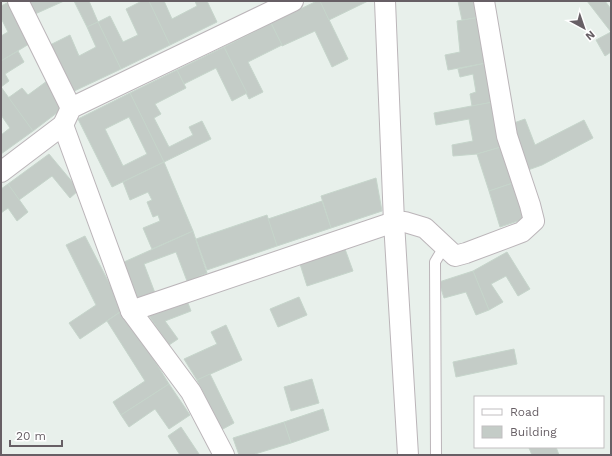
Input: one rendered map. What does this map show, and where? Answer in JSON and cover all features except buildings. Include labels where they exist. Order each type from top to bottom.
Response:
[{"type":"street","points":[[18,1],[67,117],[130,311],[191,392],[224,455]]},
{"type":"street","points":[[1,172],[67,117],[293,1]]},
{"type":"street","points":[[385,1],[394,222],[408,455]]},
{"type":"street","points":[[130,311],[394,222],[405,222],[425,228],[454,256],[522,232],[534,221],[508,136],[484,1]]},
{"type":"lane","points":[[436,455],[435,262],[444,247]]}]
